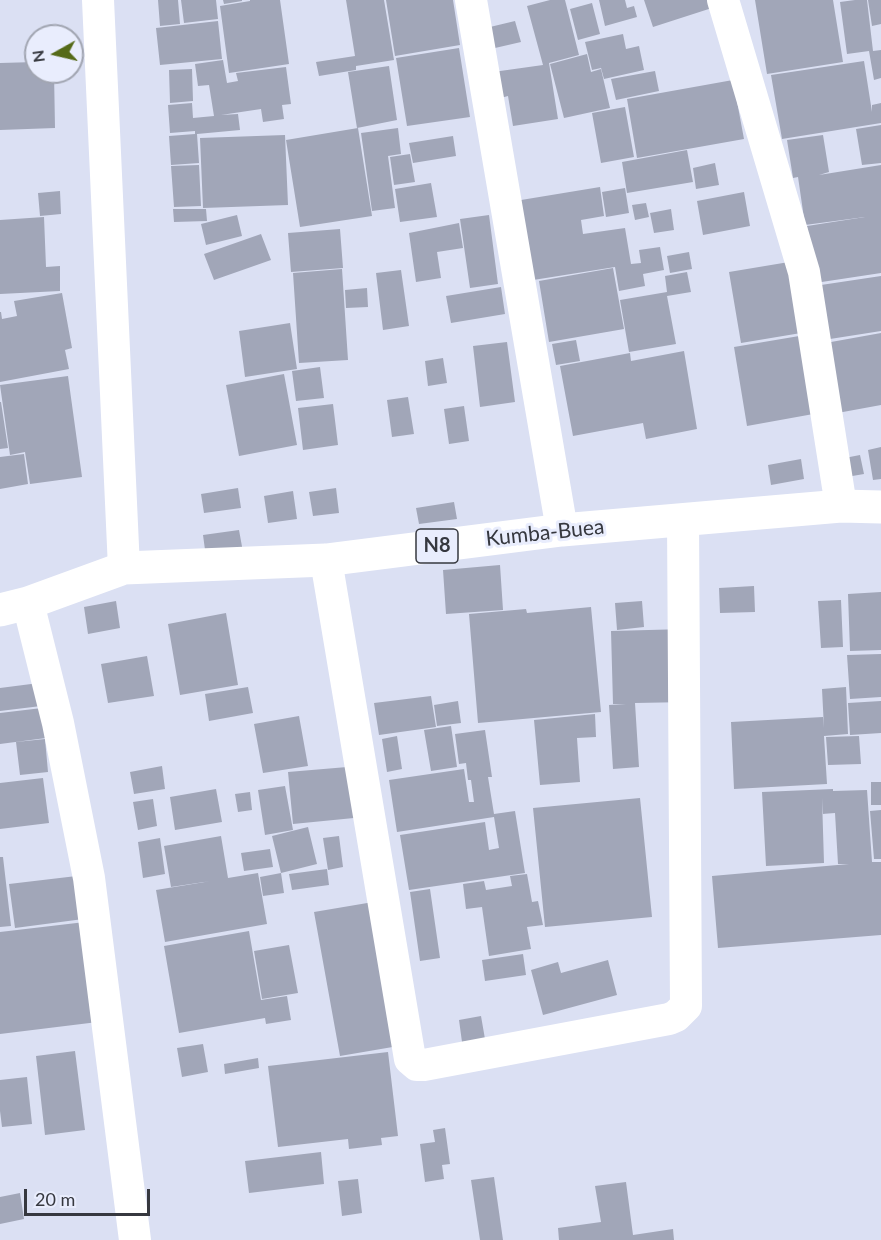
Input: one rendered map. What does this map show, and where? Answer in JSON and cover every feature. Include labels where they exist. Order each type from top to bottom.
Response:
[{"type":"highway","name":"Kumba-Buea","points":[[14,607],[124,568],[326,560],[562,530],[841,506],[881,507]]},
{"type":"street","points":[[98,0],[124,568]]},
{"type":"street","points":[[471,0],[562,530]]},
{"type":"street","points":[[723,0],[804,272],[841,506]]},
{"type":"street","points":[[326,560],[410,1059],[417,1065],[424,1065],[669,1019],[676,1016],[686,1006],[682,520]]},
{"type":"street","points":[[14,607],[58,723],[89,878],[135,1240]]},
{"type":"building","points":[[158,0],[178,0],[180,24],[160,26]]},
{"type":"building","points":[[181,0],[216,0],[218,19],[184,23]]},
{"type":"building","points":[[223,0],[242,0],[242,1],[224,4]]},
{"type":"building","points":[[250,0],[280,0],[289,64],[229,73],[220,6]]},
{"type":"building","points":[[346,0],[384,0],[394,60],[356,66],[356,70],[319,76],[316,62],[355,56]]},
{"type":"building","points":[[386,0],[453,0],[460,45],[395,56]]},
{"type":"building","points":[[550,0],[565,0],[579,55],[549,63],[558,119],[513,126],[508,96],[497,99],[493,72],[543,65],[527,6]]},
{"type":"building","points":[[599,0],[625,0],[627,8],[634,6],[637,17],[605,26]]},
{"type":"building","points":[[644,0],[713,0],[715,7],[653,27]]},
{"type":"building","points":[[755,0],[833,0],[843,62],[767,74]]},
{"type":"building","points":[[867,0],[873,51],[881,50],[881,78],[874,80],[869,51],[847,54],[840,2]]},
{"type":"building","points":[[868,0],[881,0],[881,24],[872,26]]},
{"type":"building","points":[[592,3],[600,34],[578,40],[570,9]]},
{"type":"building","points":[[218,21],[222,59],[160,65],[156,28]]},
{"type":"building","points":[[515,21],[521,42],[495,48],[490,27]]},
{"type":"building","points":[[623,34],[626,49],[639,46],[644,70],[604,79],[600,64],[601,68],[592,70],[585,42]]},
{"type":"building","points":[[459,48],[470,117],[407,126],[396,58]]},
{"type":"building","points":[[587,54],[591,72],[601,69],[610,108],[564,118],[550,64]]},
{"type":"building","points":[[223,60],[227,83],[238,81],[236,73],[286,67],[291,104],[282,105],[284,119],[263,122],[261,109],[221,115],[238,114],[240,130],[197,134],[199,163],[171,165],[169,136],[195,134],[195,131],[170,133],[168,105],[192,103],[193,118],[214,116],[209,85],[198,86],[195,64]]},
{"type":"building","points":[[864,61],[872,112],[872,105],[881,103],[881,123],[782,139],[771,75]]},
{"type":"building","points":[[24,62],[24,84],[54,84],[55,128],[0,130],[0,63]]},
{"type":"building","points":[[389,66],[397,120],[357,128],[348,72]]},
{"type":"building","points":[[192,69],[193,101],[170,103],[169,70]]},
{"type":"building","points":[[655,71],[659,91],[616,100],[611,79]]},
{"type":"building","points":[[733,80],[744,139],[637,158],[627,99]]},
{"type":"building","points":[[625,107],[634,157],[601,163],[592,113]]},
{"type":"building","points":[[881,125],[881,163],[862,165],[856,129]]},
{"type":"building","points":[[358,128],[372,216],[300,227],[286,140]]},
{"type":"building","points":[[398,128],[401,154],[388,156],[395,208],[372,211],[361,133]]},
{"type":"building","points":[[285,135],[288,205],[203,208],[200,138]]},
{"type":"building","points":[[823,135],[829,172],[819,175],[881,165],[881,273],[815,283],[807,226],[865,217],[805,225],[798,177],[793,178],[787,140]]},
{"type":"building","points":[[453,136],[456,156],[413,163],[409,143]]},
{"type":"building","points":[[687,150],[693,182],[627,193],[622,162]]},
{"type":"building","points":[[410,154],[415,182],[394,185],[390,157]]},
{"type":"building","points":[[715,163],[719,185],[696,189],[693,168]]},
{"type":"building","points":[[199,165],[201,206],[174,207],[171,166]]},
{"type":"building","points":[[431,183],[437,217],[400,222],[395,189]]},
{"type":"building","points":[[600,187],[604,216],[581,220],[583,234],[625,228],[631,264],[641,263],[639,250],[660,247],[664,270],[643,274],[645,286],[619,291],[615,267],[527,281],[515,201]]},
{"type":"building","points":[[625,188],[629,213],[606,217],[602,192]]},
{"type":"building","points":[[60,191],[61,214],[40,216],[38,193]]},
{"type":"building","points":[[744,192],[750,226],[703,235],[697,201]]},
{"type":"building","points":[[646,203],[649,217],[635,220],[632,205]]},
{"type":"building","points":[[173,209],[206,209],[207,221],[174,222]]},
{"type":"building","points":[[671,209],[674,230],[654,233],[650,213]]},
{"type":"building","points":[[237,215],[242,236],[206,245],[201,224]]},
{"type":"building","points":[[489,215],[498,284],[470,288],[460,219]]},
{"type":"building","points":[[44,217],[46,267],[60,266],[60,291],[0,294],[0,220]]},
{"type":"building","points":[[459,223],[463,248],[437,252],[441,278],[416,282],[409,233]]},
{"type":"building","points":[[340,229],[343,268],[291,272],[288,233]]},
{"type":"building","points":[[261,234],[271,260],[214,280],[204,254]]},
{"type":"building","points":[[689,252],[692,269],[670,273],[667,256]]},
{"type":"building","points":[[795,261],[807,332],[741,343],[729,272]]},
{"type":"building","points":[[613,268],[624,329],[549,342],[539,281]]},
{"type":"building","points":[[342,269],[348,360],[299,363],[293,273]]},
{"type":"building","points":[[401,270],[409,326],[383,330],[376,273]]},
{"type":"building","points":[[687,272],[691,292],[667,296],[676,344],[629,352],[620,300],[667,292],[665,276]]},
{"type":"building","points":[[881,276],[881,331],[830,339],[821,285]]},
{"type":"building","points":[[501,287],[505,314],[451,323],[446,296]]},
{"type":"building","points":[[367,288],[368,307],[346,308],[345,290]]},
{"type":"building","points":[[62,293],[72,348],[65,350],[69,369],[0,382],[0,312],[2,319],[17,316],[14,301]]},
{"type":"building","points":[[290,323],[297,369],[245,377],[239,331]]},
{"type":"building","points":[[817,333],[830,411],[747,426],[734,347]]},
{"type":"building","points":[[881,333],[881,405],[832,414],[820,344]]},
{"type":"building","points":[[576,340],[580,361],[556,365],[552,344]]},
{"type":"building","points":[[507,342],[515,402],[480,407],[473,346]]},
{"type":"building","points":[[684,351],[697,429],[646,439],[643,423],[573,436],[560,366],[630,353],[631,361]]},
{"type":"building","points":[[443,358],[447,383],[428,386],[425,361]]},
{"type":"building","points":[[320,367],[324,398],[296,401],[292,371]]},
{"type":"building","points":[[284,374],[297,445],[239,456],[226,385]]},
{"type":"building","points":[[68,376],[82,477],[30,484],[25,452],[10,455],[0,385]]},
{"type":"building","points":[[408,397],[414,434],[392,437],[387,400]]},
{"type":"building","points":[[0,402],[8,448],[0,449]]},
{"type":"building","points":[[333,404],[338,445],[303,450],[298,408]]},
{"type":"building","points":[[464,406],[469,441],[449,444],[444,409]]},
{"type":"building","points":[[881,447],[881,479],[873,480],[868,450]]},
{"type":"building","points":[[24,454],[28,484],[0,489],[0,457]]},
{"type":"building","points":[[860,455],[864,474],[823,481],[819,463]]},
{"type":"building","points":[[801,459],[804,479],[771,485],[768,465]]},
{"type":"building","points":[[238,488],[241,508],[204,513],[201,494]]},
{"type":"building","points":[[336,488],[339,513],[313,516],[309,492]]},
{"type":"building","points":[[293,491],[297,519],[268,523],[264,496]]},
{"type":"building","points":[[454,502],[457,519],[419,524],[416,508]]},
{"type":"building","points":[[239,530],[243,552],[206,557],[203,535]]},
{"type":"building","points":[[500,565],[503,610],[446,614],[443,570]]},
{"type":"building","points":[[754,586],[755,612],[720,613],[719,588]]},
{"type":"building","points":[[881,592],[881,650],[850,651],[848,594]]},
{"type":"building","points":[[841,600],[843,647],[821,648],[818,601]]},
{"type":"building","points":[[116,601],[120,628],[88,634],[84,607]]},
{"type":"building","points":[[642,601],[644,627],[617,630],[615,603]]},
{"type":"building","points":[[591,607],[601,712],[478,723],[469,614],[526,609],[527,613]]},
{"type":"building","points":[[226,613],[238,685],[180,695],[168,624]]},
{"type":"building","points":[[686,629],[688,702],[635,703],[639,767],[613,769],[609,705],[626,704],[613,704],[611,631]]},
{"type":"building","points":[[881,654],[881,697],[850,699],[847,655]]},
{"type":"building","points":[[147,656],[154,696],[108,703],[101,664]]},
{"type":"building","points":[[39,683],[41,706],[0,711],[0,688]]},
{"type":"building","points":[[248,687],[253,713],[209,721],[205,694]]},
{"type":"building","points":[[846,687],[848,734],[824,736],[827,784],[734,789],[731,722],[823,717],[824,728],[822,689]]},
{"type":"building","points":[[431,696],[436,727],[379,735],[374,703]]},
{"type":"building","points":[[458,701],[461,723],[437,726],[434,705]]},
{"type":"building","points":[[881,701],[881,733],[850,735],[848,703]]},
{"type":"building","points":[[42,708],[46,738],[0,744],[0,713]]},
{"type":"building","points":[[595,714],[596,737],[577,738],[580,782],[540,785],[534,720]]},
{"type":"building","points":[[299,716],[308,766],[263,773],[254,724]]},
{"type":"building","points":[[451,726],[457,767],[431,771],[424,730]]},
{"type":"building","points":[[485,730],[492,777],[488,777],[494,814],[515,811],[525,873],[409,890],[400,835],[485,822],[489,850],[499,848],[494,817],[397,832],[389,780],[464,769],[469,802],[474,802],[466,763],[459,764],[455,734]]},
{"type":"building","points":[[397,736],[402,769],[387,772],[382,739]]},
{"type":"building","points":[[859,736],[861,764],[828,765],[826,737]]},
{"type":"building","points":[[45,739],[48,772],[20,775],[16,742]]},
{"type":"building","points":[[162,766],[165,789],[134,794],[130,772]]},
{"type":"building","points":[[359,766],[364,817],[293,824],[288,772]]},
{"type":"building","points":[[43,778],[49,823],[0,829],[0,783]]},
{"type":"building","points":[[871,782],[881,782],[881,805],[871,805]]},
{"type":"building","points":[[285,786],[293,830],[265,835],[258,790]]},
{"type":"building","points":[[216,789],[222,822],[175,830],[170,797]]},
{"type":"building","points":[[867,790],[872,862],[881,862],[881,935],[718,948],[712,876],[849,864],[838,864],[835,813],[822,814],[824,863],[766,866],[762,792]]},
{"type":"building","points":[[250,792],[252,810],[238,812],[235,794]]},
{"type":"building","points":[[640,798],[652,917],[545,927],[533,808]]},
{"type":"building","points":[[153,799],[157,826],[138,830],[133,802]]},
{"type":"building","points":[[881,810],[881,859],[874,859],[870,811]]},
{"type":"building","points":[[308,827],[317,864],[281,873],[272,836]]},
{"type":"building","points":[[221,836],[228,878],[258,873],[267,924],[165,942],[156,890],[211,881],[171,887],[164,846]]},
{"type":"building","points":[[339,836],[343,867],[328,870],[323,838]]},
{"type":"building","points":[[160,838],[165,874],[143,878],[138,842]]},
{"type":"building","points":[[270,849],[273,867],[244,871],[241,853]]},
{"type":"building","points":[[0,857],[3,857],[11,926],[0,927]]},
{"type":"building","points":[[327,869],[329,885],[292,890],[289,874]]},
{"type":"building","points":[[281,873],[284,893],[263,896],[260,877]]},
{"type":"building","points":[[527,874],[532,902],[538,901],[543,925],[527,927],[531,949],[489,956],[482,907],[466,909],[463,884],[484,881],[486,890],[512,886],[510,876]]},
{"type":"building","points":[[85,875],[91,918],[15,928],[9,884]]},
{"type":"building","points":[[430,889],[440,958],[420,961],[410,892]]},
{"type":"building","points":[[391,899],[416,1043],[340,1056],[314,912]]},
{"type":"building","points":[[102,920],[114,1020],[0,1034],[0,932]]},
{"type":"building","points":[[249,931],[261,1000],[287,996],[291,1020],[266,1024],[265,1018],[179,1033],[164,946]]},
{"type":"building","points":[[289,945],[298,993],[262,999],[254,951]]},
{"type":"building","points":[[523,954],[526,975],[485,981],[482,960]]},
{"type":"building","points":[[608,960],[617,995],[543,1015],[531,970],[558,962],[561,973]]},
{"type":"building","points":[[481,1016],[485,1039],[462,1042],[459,1020]]},
{"type":"building","points":[[203,1044],[208,1072],[182,1077],[177,1048]]},
{"type":"building","points":[[75,1051],[85,1130],[45,1135],[36,1056]]},
{"type":"building","points":[[388,1052],[398,1136],[381,1138],[382,1145],[349,1149],[348,1139],[278,1147],[268,1066]]},
{"type":"building","points":[[258,1058],[259,1068],[225,1074],[224,1064]]},
{"type":"building","points":[[27,1077],[32,1124],[2,1127],[0,1080]]},
{"type":"building","points":[[445,1128],[450,1164],[442,1165],[444,1179],[425,1182],[420,1144],[435,1142],[433,1130]]},
{"type":"building","points":[[321,1152],[324,1184],[249,1193],[245,1161]]},
{"type":"building","points":[[494,1177],[503,1240],[480,1240],[471,1180]]},
{"type":"building","points":[[358,1179],[362,1213],[342,1216],[338,1181]]},
{"type":"building","points":[[626,1182],[633,1235],[673,1229],[674,1240],[559,1240],[558,1228],[601,1222],[595,1186]]},
{"type":"building","points":[[20,1193],[24,1219],[0,1224],[0,1197]]}]
